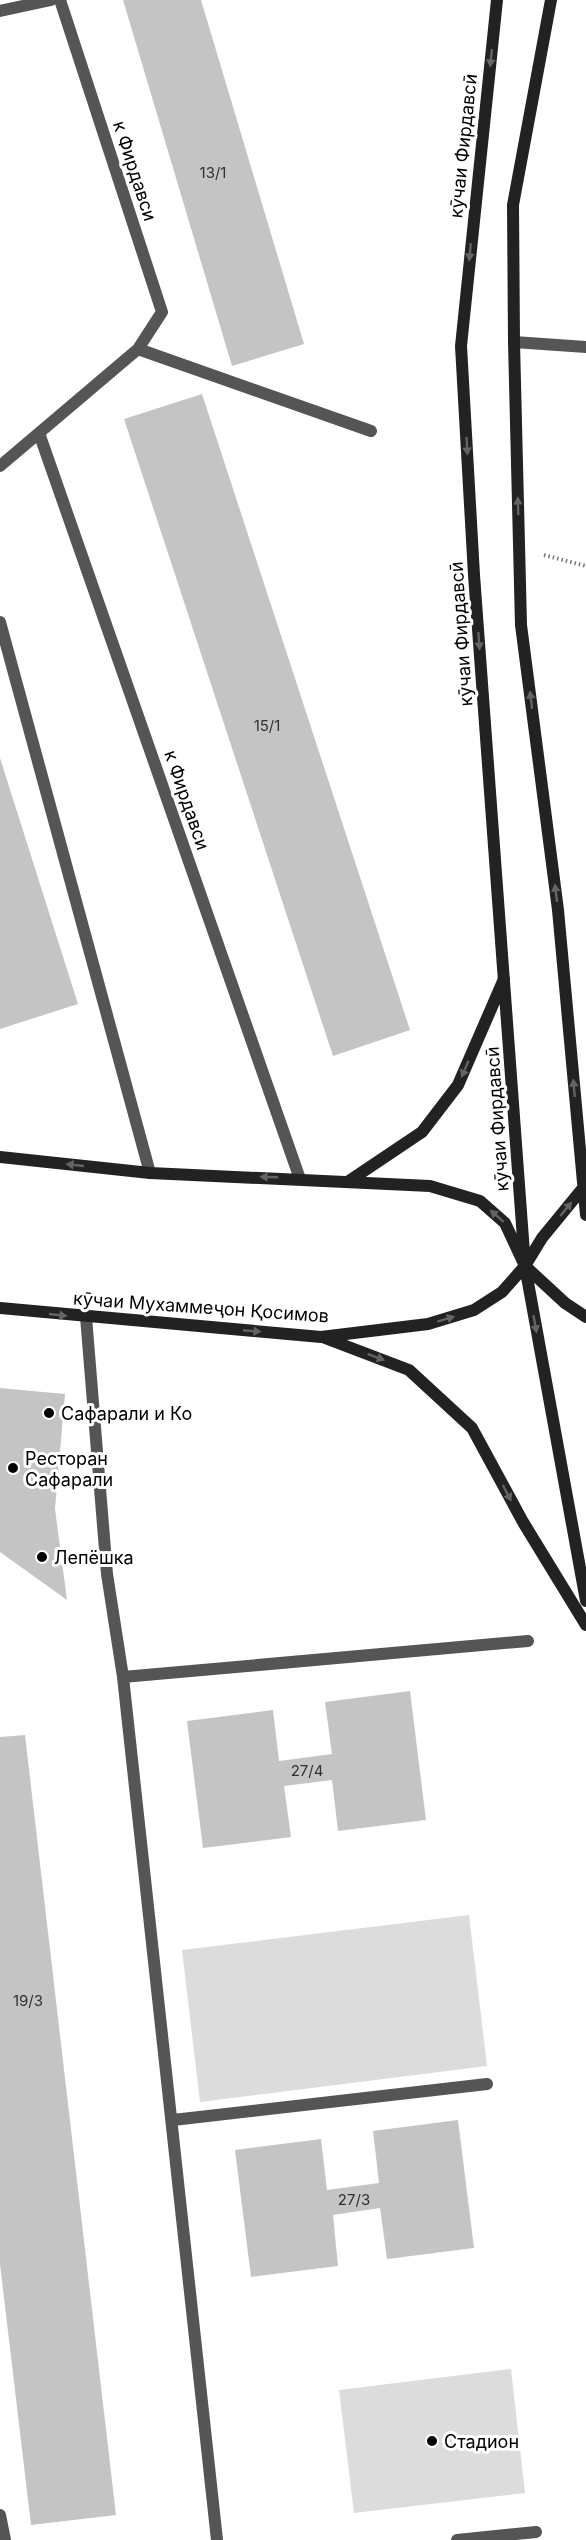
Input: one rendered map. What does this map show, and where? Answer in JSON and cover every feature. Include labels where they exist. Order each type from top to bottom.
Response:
[{"type":"street","name":"кӯчаи Фирдавсӣ","points":[[497,0],[461,346],[474,575],[525,1266],[586,1601]]},
{"type":"street","points":[[551,0],[513,205],[521,625],[558,910],[586,1215]]},
{"type":"street","points":[[349,1181],[422,1132],[458,1085],[505,977]]},
{"type":"street","points":[[0,1157],[150,1173],[430,1186],[480,1201],[505,1223],[525,1266],[564,1304],[586,1317]]},
{"type":"street","points":[[525,1266],[542,1238],[583,1188]]},
{"type":"street","name":"кӯчаи Мухаммеҷон Қосимов","points":[[0,1308],[321,1337],[428,1324],[474,1310],[502,1292],[525,1266]]},
{"type":"street","points":[[321,1337],[409,1370],[472,1428],[523,1522],[586,1625]]},
{"type":"lane","points":[[0,11],[51,0]]},
{"type":"lane","name":"к Фирдавси","points":[[0,466],[138,349],[162,312],[60,0]]},
{"type":"lane","points":[[514,342],[586,347]]},
{"type":"lane","points":[[138,349],[370,431]]},
{"type":"lane","name":"к Фирдавси","points":[[39,433],[300,1179]]},
{"type":"lane","points":[[0,622],[150,1173]]},
{"type":"lane","points":[[86,1317],[107,1574],[123,1677],[217,2540]]},
{"type":"lane","points":[[123,1677],[528,1641]]},
{"type":"lane","points":[[173,2120],[487,2084]]},
{"type":"lane","points":[[0,2515],[5,2540]]},
{"type":"lane","points":[[457,2540],[536,2532]]},
{"type":"path","points":[[520,548],[586,566]]},
{"type":"shaded area","points":[[469,1915],[487,2066],[200,2102],[182,1950]]},
{"type":"shaded area","name":"Стадион","points":[[511,2369],[525,2493],[354,2513],[339,2390]]},
{"type":"building","points":[[123,0],[201,0],[304,344],[232,366]]},
{"type":"building","points":[[202,394],[410,1030],[333,1056],[124,419]]},
{"type":"building","points":[[0,758],[78,1004],[0,1029]]},
{"type":"building","points":[[0,1388],[65,1394],[55,1509],[67,1600],[0,1552]]},
{"type":"building","points":[[410,1691],[426,1820],[338,1831],[332,1780],[284,1786],[291,1837],[203,1848],[187,1721],[273,1710],[279,1761],[332,1754],[325,1702]]},
{"type":"building","points":[[25,1735],[116,2515],[31,2525],[0,2264],[0,1737]]},
{"type":"building","points":[[458,2120],[474,2248],[387,2259],[380,2208],[333,2215],[338,2266],[251,2277],[235,2150],[321,2139],[327,2190],[379,2183],[373,2131]]},
{"type":"place","name":"Сафарали и Ко","points":[[49,1413]]},
{"type":"place","name":"Ресторан Сафарали","points":[[13,1468]]},
{"type":"place","name":"Лепёшка","points":[[42,1557]]},
{"type":"place","name":"Стадион","points":[[432,2441]]}]
